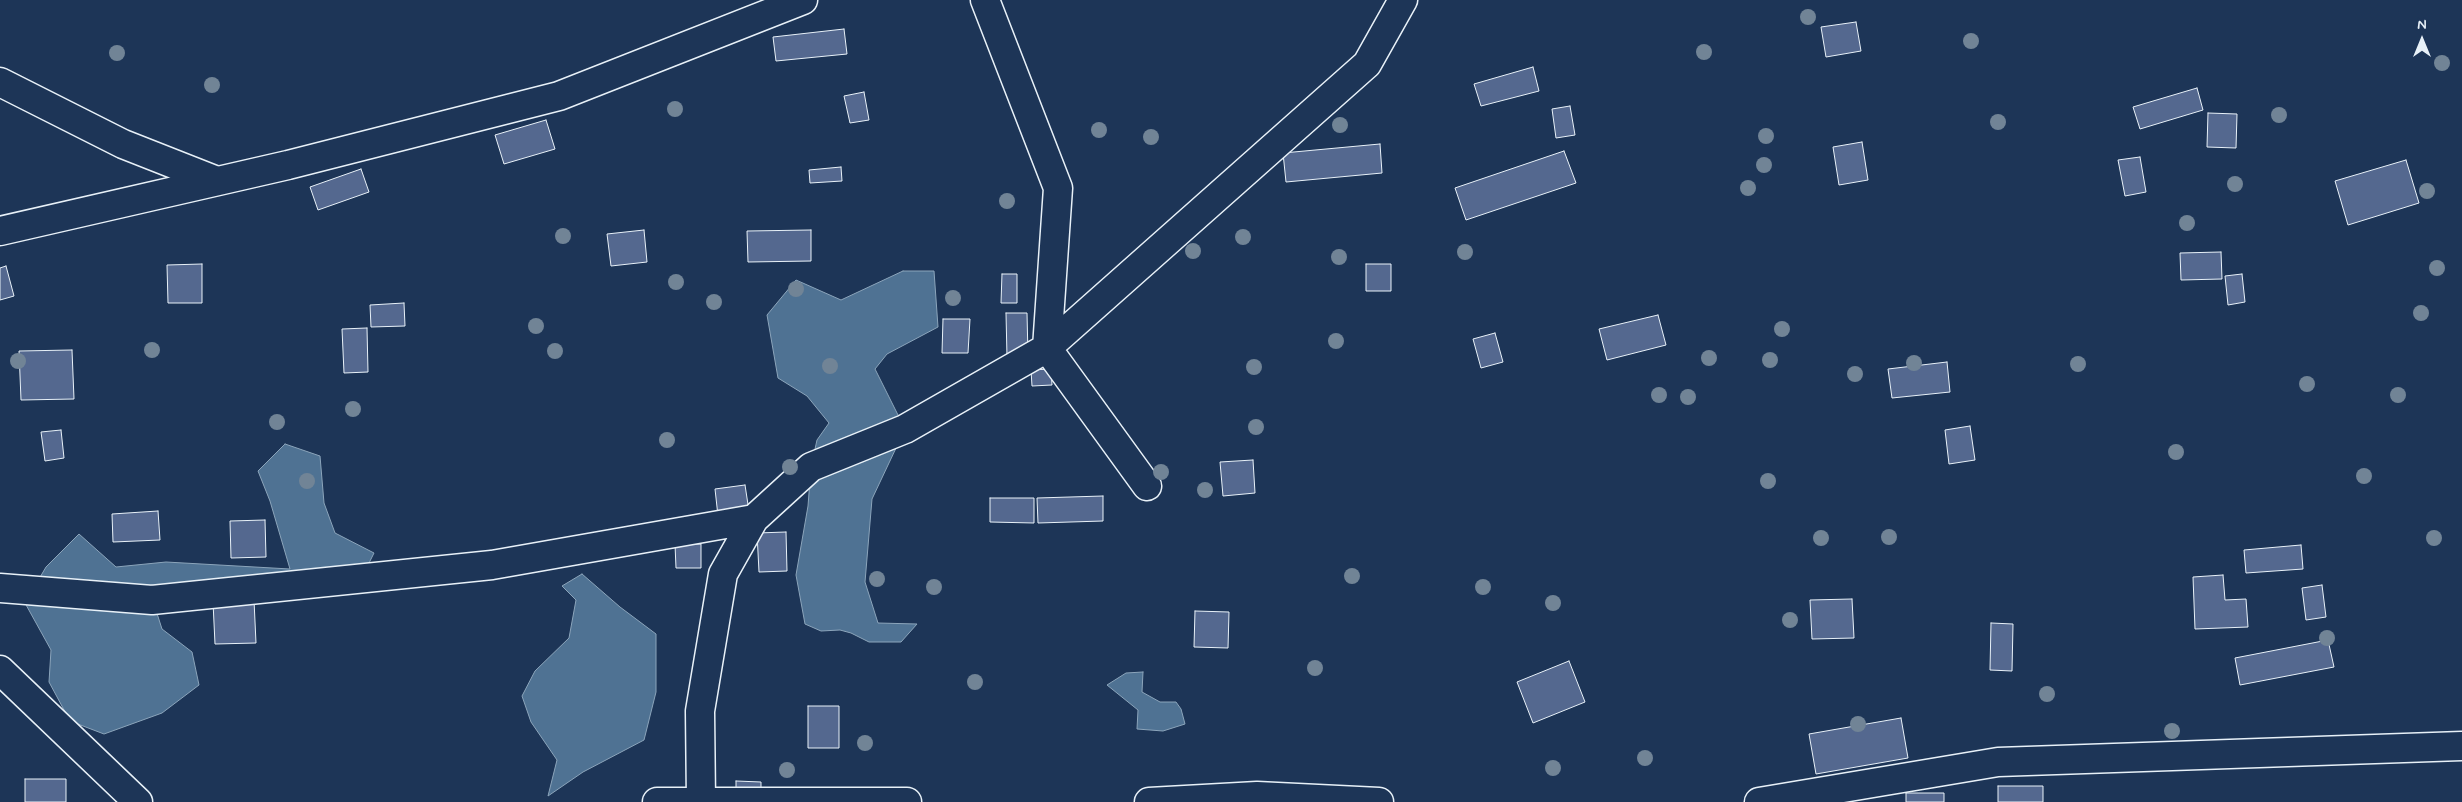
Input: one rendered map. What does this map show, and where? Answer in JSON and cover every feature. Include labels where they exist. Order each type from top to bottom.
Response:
[{"type":"street","points":[[0,231],[288,165],[559,96],[803,0]]},
{"type":"street","points":[[985,0],[1058,188],[1047,348],[1147,486]]},
{"type":"street","points":[[701,802],[700,711],[723,574],[754,519],[811,467],[905,429],[1047,348],[1367,64],[1403,0]]},
{"type":"street","points":[[0,82],[123,144],[217,181]]},
{"type":"street","points":[[0,588],[152,600],[492,565],[754,519]]},
{"type":"street","points":[[0,670],[138,802]]},
{"type":"street","points":[[1759,802],[1998,762],[2462,746]]},
{"type":"street","points":[[1149,802],[1257,796],[1379,802]]},
{"type":"street","points":[[657,802],[907,802]]},
{"type":"water","points":[[903,271],[934,271],[938,327],[887,354],[875,369],[905,429],[872,499],[865,582],[878,623],[917,624],[901,642],[869,642],[851,633],[840,630],[821,631],[805,624],[796,575],[808,506],[811,467],[817,440],[829,423],[807,396],[778,378],[767,315],[796,280],[841,300]]},
{"type":"water","points":[[285,444],[320,456],[324,503],[335,533],[374,553],[362,577],[153,601],[162,629],[192,652],[199,685],[162,713],[104,734],[70,721],[49,682],[51,650],[25,603],[46,567],[79,534],[116,567],[166,562],[290,569],[270,501],[258,471]]},
{"type":"water","points":[[582,574],[620,607],[656,634],[656,692],[644,740],[583,772],[548,796],[557,760],[531,722],[522,696],[535,671],[569,638],[576,600],[562,586]]},
{"type":"water","points":[[1143,672],[1142,692],[1160,702],[1176,702],[1181,709],[1185,724],[1163,731],[1137,729],[1138,710],[1107,685],[1126,673]]},
{"type":"building","points":[[1856,22],[1861,51],[1826,57],[1821,27]]},
{"type":"building","points":[[844,29],[847,54],[776,61],[773,37]]},
{"type":"building","points":[[1533,67],[1539,91],[1481,106],[1474,84]]},
{"type":"building","points":[[2197,88],[2203,110],[2140,129],[2133,107]]},
{"type":"building","points":[[864,92],[869,120],[850,123],[844,96]]},
{"type":"building","points":[[1570,106],[1575,135],[1556,138],[1552,109]]},
{"type":"building","points":[[2208,113],[2237,114],[2236,148],[2207,147]]},
{"type":"building","points":[[546,120],[555,149],[504,164],[495,135]]},
{"type":"building","points":[[1862,142],[1868,180],[1839,185],[1833,147]]},
{"type":"building","points":[[1380,144],[1382,173],[1286,182],[1283,153]]},
{"type":"building","points":[[1564,151],[1576,183],[1466,220],[1455,188]]},
{"type":"building","points":[[2140,157],[2146,192],[2125,196],[2118,160]]},
{"type":"building","points":[[2406,160],[2419,203],[2348,225],[2335,181]]},
{"type":"building","points":[[841,167],[842,181],[810,183],[809,170]]},
{"type":"building","points":[[361,169],[369,192],[318,210],[310,187]]},
{"type":"building","points":[[644,230],[647,262],[611,266],[607,234]]},
{"type":"building","points":[[811,230],[811,261],[748,262],[747,231]]},
{"type":"building","points":[[2221,252],[2222,279],[2181,280],[2180,253]]},
{"type":"building","points":[[202,264],[202,303],[168,303],[167,265]]},
{"type":"building","points":[[1366,264],[1391,264],[1391,291],[1366,291]]},
{"type":"building","points":[[6,266],[14,296],[0,300],[0,268]]},
{"type":"building","points":[[1002,274],[1017,274],[1017,303],[1001,303]]},
{"type":"building","points":[[2242,274],[2245,302],[2228,305],[2225,276]]},
{"type":"building","points":[[404,303],[405,326],[371,327],[370,305]]},
{"type":"building","points":[[1006,313],[1027,313],[1028,356],[1007,357]]},
{"type":"building","points":[[1658,315],[1666,345],[1607,360],[1599,329]]},
{"type":"building","points":[[943,319],[970,319],[968,353],[942,353]]},
{"type":"building","points":[[367,328],[368,372],[344,373],[342,329]]},
{"type":"building","points":[[1495,333],[1503,362],[1481,368],[1473,339]]},
{"type":"building","points":[[72,350],[74,399],[21,400],[19,351]]},
{"type":"building","points":[[1947,362],[1950,392],[1892,398],[1888,369]]},
{"type":"building","points":[[1051,369],[1052,385],[1032,386],[1031,370]]},
{"type":"building","points":[[1970,426],[1975,460],[1949,464],[1945,430]]},
{"type":"building","points":[[61,430],[64,458],[45,461],[41,432]]},
{"type":"building","points":[[1253,460],[1255,493],[1223,496],[1220,462]]},
{"type":"building","points":[[745,485],[749,511],[718,516],[715,489]]},
{"type":"building","points":[[1103,496],[1103,521],[1038,523],[1037,498]]},
{"type":"building","points":[[990,498],[1034,498],[1034,523],[990,522]]},
{"type":"building","points":[[158,511],[160,540],[113,542],[112,514]]},
{"type":"building","points":[[265,520],[266,557],[231,558],[230,521]]},
{"type":"building","points":[[786,532],[787,571],[759,572],[757,533]]},
{"type":"building","points":[[675,544],[701,544],[701,568],[676,568]]},
{"type":"building","points":[[2301,545],[2303,569],[2246,573],[2244,550]]},
{"type":"building","points":[[2223,575],[2225,600],[2246,599],[2248,627],[2195,629],[2193,577]]},
{"type":"building","points":[[2322,585],[2326,617],[2306,620],[2302,588]]},
{"type":"building","points":[[1852,599],[1854,638],[1812,639],[1810,600]]},
{"type":"building","points":[[254,600],[256,643],[215,644],[213,602]]},
{"type":"building","points":[[1195,611],[1229,612],[1228,648],[1194,647]]},
{"type":"building","points":[[1991,623],[2013,624],[2012,671],[1990,670]]},
{"type":"building","points":[[2328,640],[2334,667],[2240,685],[2235,658]]},
{"type":"building","points":[[1569,661],[1585,702],[1533,723],[1517,682]]},
{"type":"building","points":[[808,706],[839,706],[839,748],[808,748]]},
{"type":"building","points":[[1901,718],[1908,758],[1816,774],[1809,734]]},
{"type":"building","points":[[25,779],[66,779],[66,802],[25,802]]},
{"type":"building","points":[[736,781],[761,782],[761,801],[736,801]]},
{"type":"building","points":[[1998,786],[2043,786],[2043,802],[1998,802]]},
{"type":"building","points":[[1906,793],[1944,793],[1944,802],[1906,802]]}]
